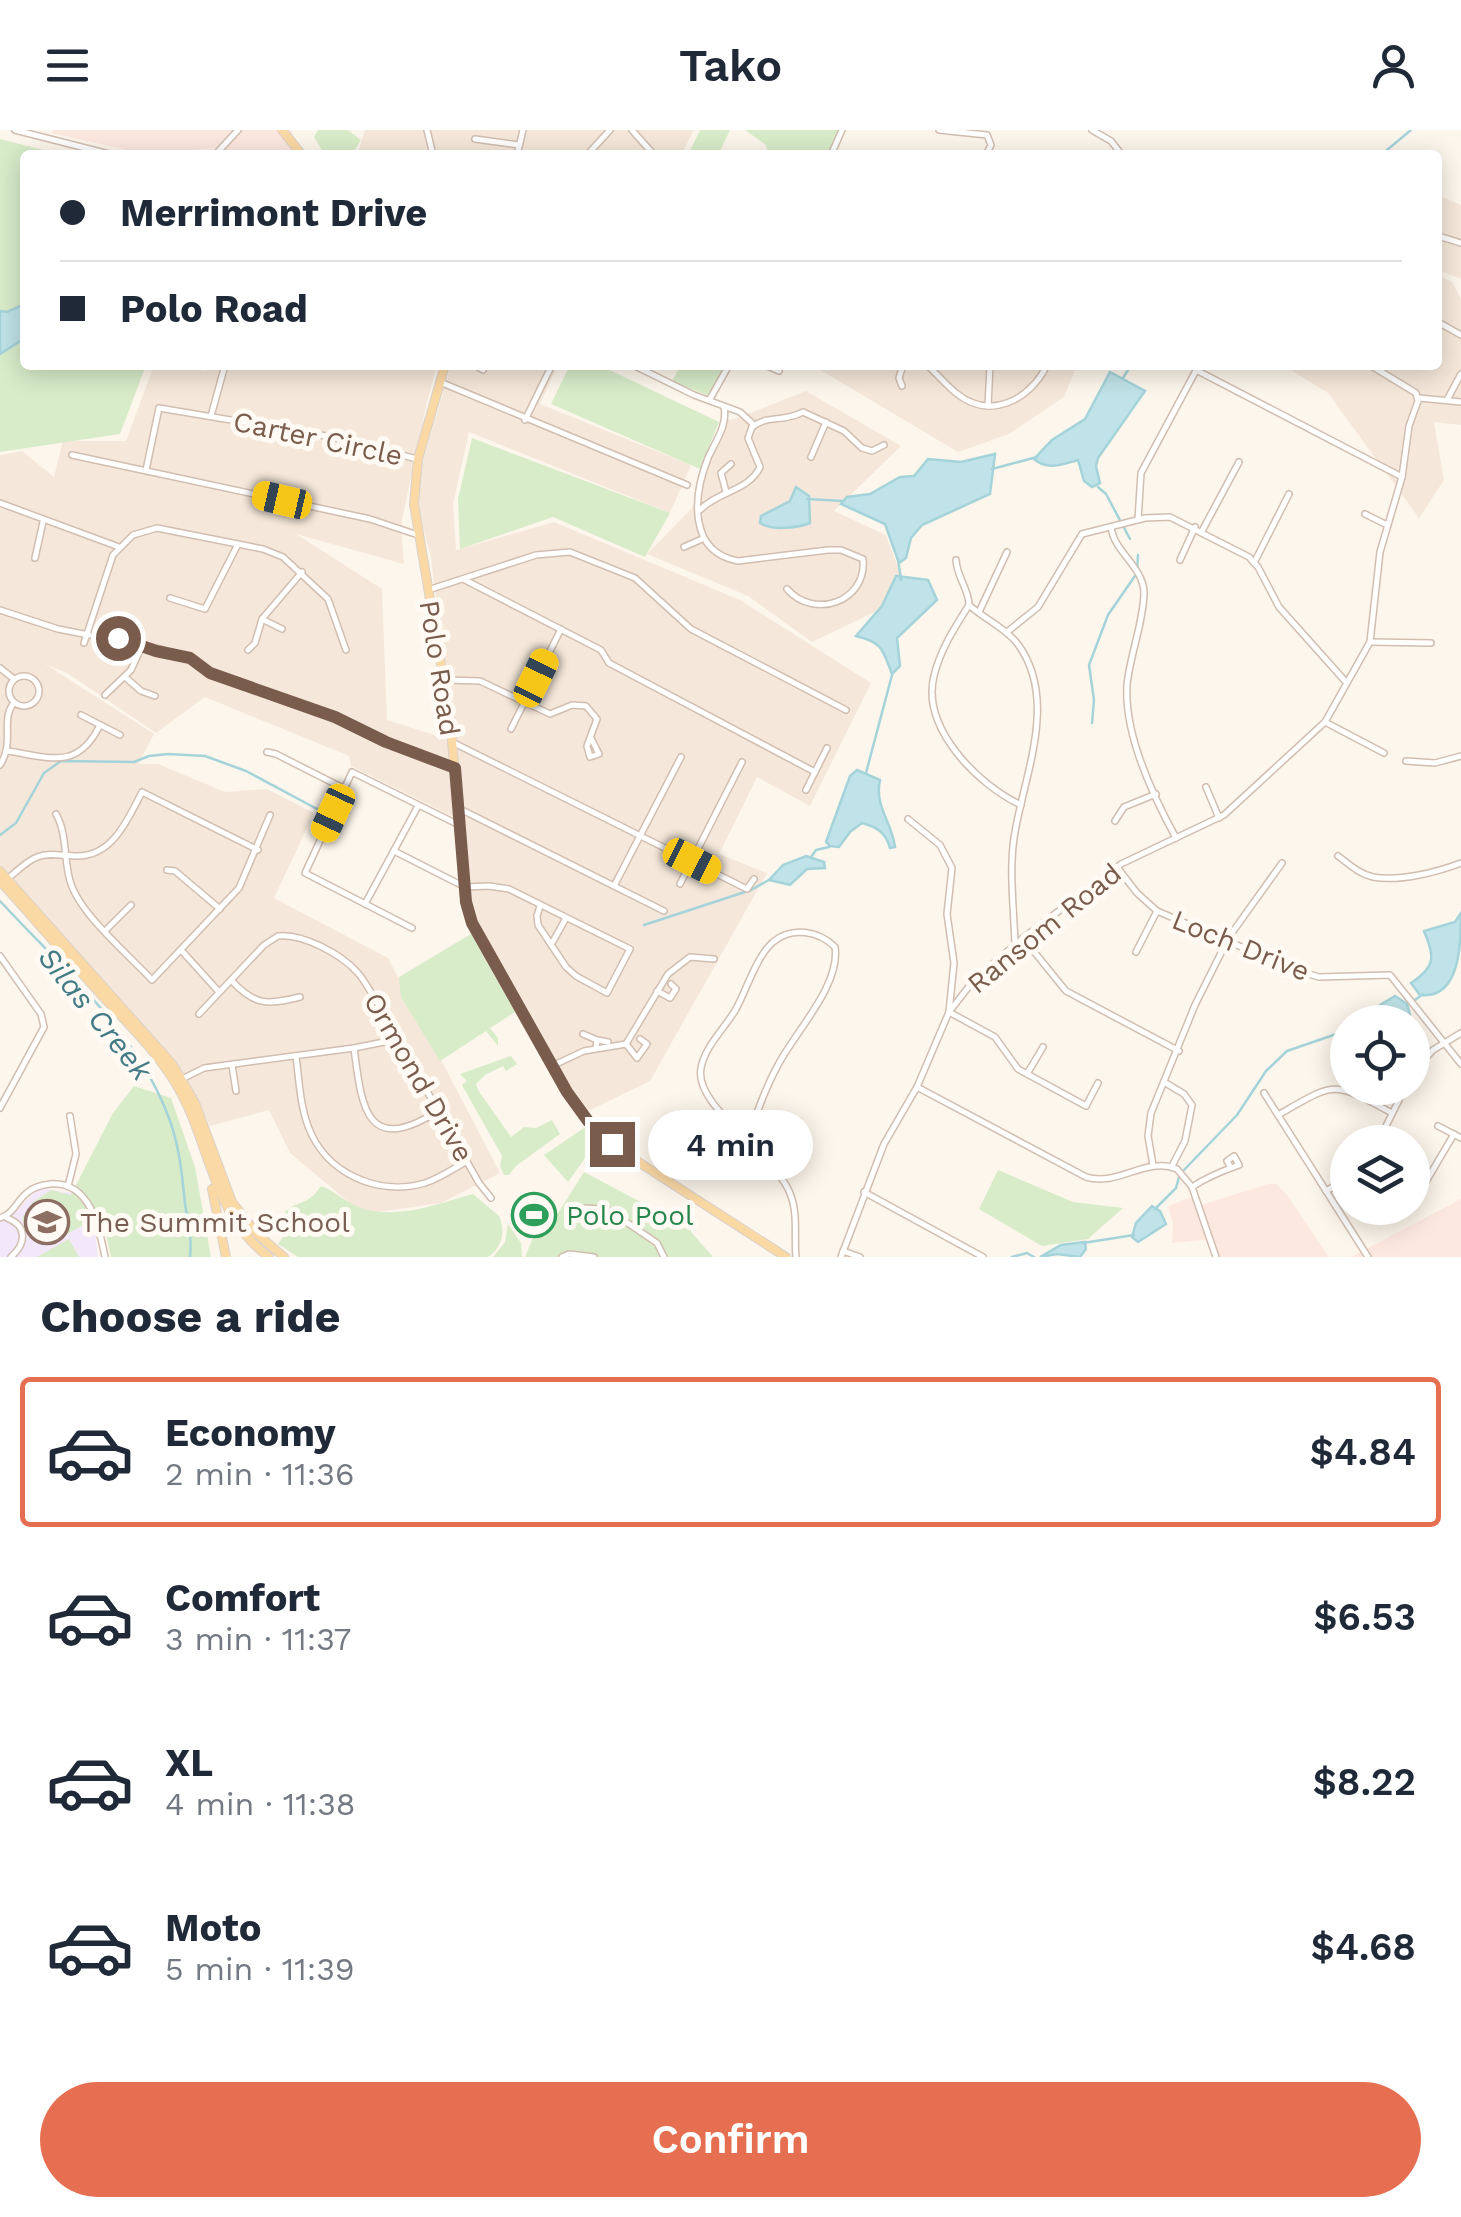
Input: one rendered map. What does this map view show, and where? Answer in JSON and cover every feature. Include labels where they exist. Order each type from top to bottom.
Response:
[{"type":"main road","points":[[282,130],[298,150]]},
{"type":"main road","name":"Polo Road","points":[[443,370],[418,459],[414,491],[444,680],[465,887],[474,929],[582,1114],[612,1144],[786,1257]]},
{"type":"main road","points":[[0,871],[3,881],[160,1048],[204,1123],[232,1202],[268,1255]]},
{"type":"main road","points":[[179,1081],[228,1212],[248,1239],[268,1255],[284,1257]]},
{"type":"main road","points":[[208,1165],[226,1257]]},
{"type":"street","points":[[14,130],[93,150]]},
{"type":"street","points":[[220,150],[238,130]]},
{"type":"street","points":[[518,150],[523,130]]},
{"type":"street","points":[[592,150],[610,130]]},
{"type":"street","points":[[632,130],[650,150]]},
{"type":"street","points":[[939,130],[987,135],[992,142],[988,150]]},
{"type":"street","points":[[1092,130],[1118,150]]},
{"type":"street","points":[[476,139],[518,145]]},
{"type":"street","name":"Carter Circle","points":[[224,370],[211,416],[332,437],[418,459]]},
{"type":"street","points":[[525,420],[550,370]]},
{"type":"street","points":[[643,370],[753,421],[748,438],[760,467],[755,479],[722,494],[700,510]]},
{"type":"street","points":[[710,399],[726,370]]},
{"type":"street","points":[[901,370],[902,386]]},
{"type":"street","points":[[932,370],[955,393],[988,406],[1024,396],[1044,370]]},
{"type":"street","points":[[988,406],[990,370]]},
{"type":"street","points":[[1138,520],[1141,472],[1197,370]]},
{"type":"street","points":[[1202,370],[1402,477]]},
{"type":"street","points":[[1378,370],[1418,397],[1461,402]]},
{"type":"street","points":[[1447,400],[1461,374]]},
{"type":"street","points":[[440,382],[687,485]]},
{"type":"street","name":"Ransom Road","points":[[842,1254],[885,1140],[917,1087],[949,1012],[974,980],[1022,938],[1117,867],[1219,818],[1326,722],[1370,642],[1380,552],[1402,477],[1408,426],[1418,397]]},
{"type":"street","points":[[724,407],[726,418],[703,475],[700,510],[702,539],[713,552],[738,561],[842,550],[863,558],[864,567],[855,587],[836,604],[810,606],[787,589]]},
{"type":"street","points":[[146,470],[159,408],[211,416]]},
{"type":"street","points":[[752,426],[763,419],[782,420],[803,412],[844,431],[862,448],[872,452],[884,445]]},
{"type":"street","points":[[811,457],[826,422]]},
{"type":"street","points":[[72,455],[370,519],[418,535]]},
{"type":"street","points":[[1202,531],[1239,462]]},
{"type":"street","points":[[722,494],[721,472],[731,464]]},
{"type":"street","points":[[1254,563],[1289,494]]},
{"type":"street","points":[[0,502],[119,546]]},
{"type":"street","points":[[1365,514],[1387,525]]},
{"type":"street","points":[[1007,632],[1038,607],[1077,539],[1087,532],[1170,517],[1195,527],[1254,563],[1280,608],[1346,682]]},
{"type":"street","points":[[35,558],[44,521]]},
{"type":"street","points":[[1110,527],[1112,541],[1136,568],[1144,594],[1131,656],[1128,704],[1133,737],[1176,838]]},
{"type":"street","points":[[1180,560],[1195,527]]},
{"type":"street","points":[[84,644],[107,568],[119,546],[140,531],[156,528],[277,553],[328,599],[346,650]]},
{"type":"street","points":[[684,547],[702,539]]},
{"type":"street","points":[[170,598],[206,609],[238,544]]},
{"type":"street","points":[[428,590],[536,555],[570,552],[634,578],[691,629],[846,710]]},
{"type":"street","points":[[979,612],[1007,552]]},
{"type":"street","points":[[956,560],[957,576],[969,594],[969,605],[933,676],[934,704],[968,769],[1021,805]]},
{"type":"street","points":[[248,650],[262,619],[302,572]]},
{"type":"street","points":[[463,580],[600,650],[609,664],[815,772]]},
{"type":"street","points":[[969,605],[1007,632],[1026,659],[1037,708],[1013,856],[1015,945]]},
{"type":"street","points":[[0,610],[42,625],[89,635]]},
{"type":"street","points":[[262,619],[282,628]]},
{"type":"street","points":[[512,729],[561,629]]},
{"type":"street","points":[[118,638],[190,658],[210,673],[335,717],[386,742],[455,768]]},
{"type":"street","points":[[1370,642],[1432,643]]},
{"type":"street","points":[[105,695],[125,678],[142,646]]},
{"type":"street","points":[[0,668],[14,679]]},
{"type":"street","points":[[0,765],[8,751],[2,720],[14,703],[31,704],[39,692],[33,678],[14,679],[8,690],[14,703]]},
{"type":"street","points":[[125,678],[155,696]]},
{"type":"street","points":[[444,680],[480,681],[552,714],[572,706],[586,706],[596,716],[591,738]]},
{"type":"street","points":[[81,715],[120,736]]},
{"type":"street","points":[[1326,722],[1384,753]]},
{"type":"street","points":[[8,751],[50,758],[80,753],[89,746],[100,725]]},
{"type":"street","points":[[452,742],[747,889],[754,880]]},
{"type":"street","points":[[806,790],[827,748]]},
{"type":"street","points":[[266,752],[345,789]]},
{"type":"street","points":[[614,886],[681,756]]},
{"type":"street","points":[[1406,762],[1435,763],[1461,756]]},
{"type":"street","points":[[680,884],[742,762]]},
{"type":"street","points":[[412,928],[304,873],[352,772],[459,824]]},
{"type":"street","points":[[1206,787],[1219,818]]},
{"type":"street","points":[[3,881],[34,858],[87,854],[113,840],[142,792],[258,850]]},
{"type":"street","points":[[1114,820],[1124,807],[1156,794]]},
{"type":"street","points":[[366,904],[419,804]]},
{"type":"street","points":[[458,808],[664,911]]},
{"type":"street","points":[[56,814],[62,824],[75,894],[152,980],[239,888],[270,815]]},
{"type":"street","points":[[908,819],[940,845],[952,868],[947,914],[954,963],[949,1012],[996,1037],[1012,1063],[1027,1074],[1086,1106],[1098,1083]]},
{"type":"street","points":[[394,851],[465,887],[505,888],[630,949],[608,993],[572,973],[537,922],[540,906]]},
{"type":"street","points":[[1338,856],[1354,869],[1374,877],[1417,874],[1461,863]]},
{"type":"street","points":[[1154,1166],[1149,1122],[1195,1005],[1226,941],[1282,863]]},
{"type":"street","name":"Loch Drive","points":[[1117,867],[1157,911],[1226,941],[1319,977],[1390,975],[1461,1064]]},
{"type":"street","points":[[167,870],[175,871],[220,909]]},
{"type":"street","points":[[106,930],[131,905]]},
{"type":"street","points":[[1136,952],[1157,911]]},
{"type":"street","points":[[551,945],[566,918]]},
{"type":"street","points":[[748,1138],[776,1067],[822,994],[834,966],[833,943],[817,934],[784,935],[771,943],[701,1065],[703,1090],[709,1101],[748,1138],[791,1196],[796,1257]]},
{"type":"street","name":"Ormond Drive","points":[[199,1014],[269,941],[282,935],[296,937],[356,971],[491,1198]]},
{"type":"street","points":[[1022,938],[1066,992],[1179,1050]]},
{"type":"street","points":[[181,950],[219,992]]},
{"type":"street","points":[[0,956],[41,1014],[44,1028],[0,1108]]},
{"type":"street","points":[[626,1044],[668,974],[690,957],[714,960]]},
{"type":"street","points":[[0,974],[7,967]]},
{"type":"street","points":[[232,981],[256,1001],[300,997]]},
{"type":"street","points":[[657,991],[670,998],[676,989],[671,984]]},
{"type":"street","points":[[1430,1053],[1461,1033]]},
{"type":"street","points":[[583,1034],[597,1044],[626,1044]]},
{"type":"street","points":[[179,1081],[204,1068],[399,1039]]},
{"type":"street","points":[[626,1044],[636,1058],[647,1044],[640,1039]]},
{"type":"street","points":[[552,1066],[608,1042]]},
{"type":"street","points":[[1027,1074],[1042,1047]]},
{"type":"street","points":[[354,1048],[363,1104],[373,1121],[389,1129],[404,1130],[440,1110]]},
{"type":"street","points":[[296,1056],[309,1130],[323,1152],[345,1172],[380,1186],[408,1186],[435,1179],[468,1161]]},
{"type":"street","points":[[232,1064],[236,1092]]},
{"type":"street","points":[[1164,1082],[1184,1094],[1192,1105],[1184,1141],[1172,1167]]},
{"type":"street","points":[[917,1087],[1088,1178],[1107,1181],[1154,1166],[1172,1167],[1192,1187],[1216,1257]]},
{"type":"street","points":[[1278,1115],[1330,1088],[1343,1090],[1392,1113]]},
{"type":"street","points":[[1264,1092],[1368,1257]]},
{"type":"street","points":[[1386,1125],[1396,1105]]},
{"type":"street","points":[[68,1186],[76,1154],[70,1116]]},
{"type":"street","points":[[1438,1126],[1461,1138]]},
{"type":"street","points":[[1430,1175],[1454,1134]]},
{"type":"street","points":[[1192,1187],[1231,1168]]},
{"type":"street","points":[[2,1218],[34,1188],[68,1186],[78,1192],[93,1212],[105,1257]]},
{"type":"street","points":[[1326,1190],[1330,1188]]},
{"type":"street","points":[[864,1192],[983,1257]]},
{"type":"street","points":[[582,1208],[606,1210],[657,1242],[664,1257]]},
{"type":"street","points":[[2,1218],[16,1222],[22,1231],[21,1246],[10,1257]]},
{"type":"street","points":[[842,1254],[860,1257]]},
{"type":"street","points":[[562,1257],[594,1257]]},
{"type":"shaded area","points":[[291,130],[299,150],[127,150],[51,133]]},
{"type":"shaded area","points":[[365,130],[423,130],[427,150],[359,150]]},
{"type":"shaded area","points":[[429,130],[694,130],[684,150],[431,150]]},
{"type":"shaded area","points":[[1442,197],[1461,205],[1461,279],[1442,272]]},
{"type":"shaded area","points":[[1442,277],[1452,282],[1461,299],[1461,425],[1434,422],[1444,480],[1419,518],[1328,393],[1291,370],[1442,370]]},
{"type":"shaded area","points":[[152,370],[436,370],[401,525],[404,564],[296,534],[382,589],[387,720],[453,741],[431,558],[414,491],[450,370],[556,370],[540,404],[691,465],[670,513],[469,432],[453,504],[456,550],[554,522],[740,600],[871,683],[810,806],[757,777],[719,854],[767,873],[650,1081],[586,1112],[474,929],[454,753],[454,817],[351,766],[349,756],[205,697],[156,733],[67,673],[45,664],[154,734],[138,764],[158,764],[225,792],[267,789],[314,813],[274,898],[388,958],[500,1173],[441,1203],[363,1214],[290,1153],[269,1110],[210,1126],[183,1073],[0,865],[0,455],[22,451],[54,477],[63,441],[126,441]]},
{"type":"shaded area","points":[[820,370],[1075,370],[1064,397],[1009,434],[958,452]]},
{"type":"shaded area","points":[[806,391],[901,446],[834,511],[886,535],[904,583],[877,611],[812,642],[748,596],[647,554],[693,507],[721,419],[732,420]]},
{"type":"shaded area","points":[[1277,1184],[1286,1194],[1329,1257],[1218,1257],[1201,1205]]},
{"type":"shaded area","name":"The Summit School","points":[[39,1188],[74,1193],[94,1223],[98,1257],[0,1257],[0,1221],[13,1214]]},
{"type":"shaded area","points":[[1195,1196],[1212,1239],[1172,1243],[1173,1224],[1168,1206]]},
{"type":"shaded area","points":[[1461,1199],[1461,1257],[1351,1257],[1412,1225],[1430,1225],[1430,1215]]},
{"type":"green space","points":[[318,130],[348,130],[361,140],[355,150],[322,150],[314,137]]},
{"type":"green space","points":[[700,130],[730,130],[720,150],[690,150]]},
{"type":"green space","points":[[745,130],[839,130],[829,150],[768,150]]},
{"type":"green space","points":[[0,139],[43,150],[20,150],[20,370],[144,370],[120,434],[0,452]]},
{"type":"green space","points":[[568,370],[610,370],[719,422],[700,469],[551,404]]},
{"type":"green space","points":[[678,370],[723,370],[709,396],[672,381]]},
{"type":"green space","points":[[472,438],[670,513],[645,557],[553,517],[460,549],[458,499]]},
{"type":"green space","points":[[471,934],[515,1012],[490,1028],[498,1038],[498,1046],[486,1031],[440,1061],[401,997],[399,977]]},
{"type":"green space","points":[[511,1056],[517,1064],[506,1071],[503,1066],[485,1075],[476,1084],[478,1090],[511,1137],[524,1127],[536,1128],[552,1120],[560,1134],[504,1175],[500,1166],[502,1156],[462,1085],[467,1081],[460,1074]]},
{"type":"green space","points":[[134,1086],[171,1098],[195,1167],[211,1257],[111,1257],[103,1220],[83,1225],[48,1245],[30,1236],[22,1218],[33,1202],[51,1190],[71,1195],[113,1113]]},
{"type":"green space","points":[[587,1126],[598,1140],[568,1182],[544,1155]]},
{"type":"green space","points":[[998,1170],[1073,1202],[1123,1208],[1088,1239],[1042,1246],[979,1209]]},
{"type":"green space","points":[[584,1172],[686,1226],[713,1257],[525,1257],[533,1238],[510,1216],[532,1193],[558,1213]]},
{"type":"green space","points":[[321,1186],[356,1206],[385,1212],[415,1210],[473,1194],[499,1216],[501,1239],[488,1257],[298,1257],[278,1244],[287,1231],[283,1215],[311,1198]]},
{"type":"green space","points":[[508,1224],[521,1243],[522,1257],[493,1257],[505,1242]]},
{"type":"green space","points":[[69,1239],[79,1257],[37,1257]]},
{"type":"water","points":[[20,306],[20,341],[0,354],[0,311]]},
{"type":"water","points":[[1110,372],[1145,391],[1098,458],[1100,483],[1092,487],[1084,481],[1078,460],[1050,466],[1034,459],[1052,440],[1085,419]]},
{"type":"water","points":[[995,454],[990,494],[922,525],[911,538],[906,558],[899,563],[885,524],[841,504],[847,497],[870,494],[900,477],[914,476],[928,459],[961,462]]},
{"type":"water","points":[[796,487],[809,496],[810,523],[785,528],[760,523],[761,516],[790,501]]},
{"type":"water","points":[[896,576],[928,580],[937,600],[897,638],[900,666],[892,674],[880,648],[856,636],[882,606]]},
{"type":"water","points":[[857,770],[880,780],[879,798],[895,847],[890,848],[880,831],[862,823],[839,847],[826,842],[850,776]]},
{"type":"water","points":[[806,856],[824,862],[825,868],[807,869],[790,885],[769,880],[783,865]]},
{"type":"water","points":[[1461,913],[1459,953],[1451,979],[1434,994],[1420,995],[1411,983],[1431,960],[1424,931],[1455,922]]},
{"type":"water","points":[[1395,996],[1407,1005],[1380,1005]]},
{"type":"water","points":[[1152,1206],[1160,1211],[1166,1224],[1138,1242],[1132,1237],[1136,1223]]},
{"type":"water","points":[[1085,1242],[1086,1249],[1080,1257],[1040,1257],[1061,1245]]},
{"type":"waterway","points":[[1387,150],[1411,130]]},
{"type":"waterway","points":[[1123,378],[1128,370]]},
{"type":"waterway","points":[[992,469],[1037,457]]},
{"type":"waterway","points":[[1098,487],[1106,494],[1130,539]]},
{"type":"waterway","points":[[807,499],[843,501]]},
{"type":"waterway","points":[[1092,723],[1094,700],[1089,665],[1108,615],[1137,573],[1138,555]]},
{"type":"waterway","points":[[898,559],[901,580]]},
{"type":"waterway","points":[[866,773],[892,675]]},
{"type":"waterway","points":[[0,835],[16,823],[44,773],[61,761],[134,762],[168,754],[205,756],[246,771],[317,809],[349,813]]},
{"type":"waterway","points":[[811,857],[816,850],[829,847]]},
{"type":"waterway","points":[[644,925],[751,890],[769,880]]},
{"type":"waterway","name":"Silas Creek","points":[[0,901],[116,1026],[153,1083],[177,1146],[190,1257]]},
{"type":"waterway","points":[[1415,1000],[1423,994]]},
{"type":"waterway","points":[[1184,1170],[1237,1115],[1266,1071],[1287,1051],[1330,1036]]},
{"type":"waterway","points":[[1155,1209],[1176,1188],[1179,1177]]},
{"type":"waterway","points":[[1083,1243],[1134,1235]]},
{"type":"waterway","points":[[1012,1257],[1027,1253],[1034,1257]]},
{"type":"place","name":"Polo Pool","points":[[534,1215]]},
{"type":"place","name":"The Summit School","points":[[47,1222]]},
{"type":"route","points":[[118,638],[190,658],[210,673],[335,717],[430,761],[455,768],[466,902],[472,923],[567,1092],[588,1121],[612,1144]]}]
